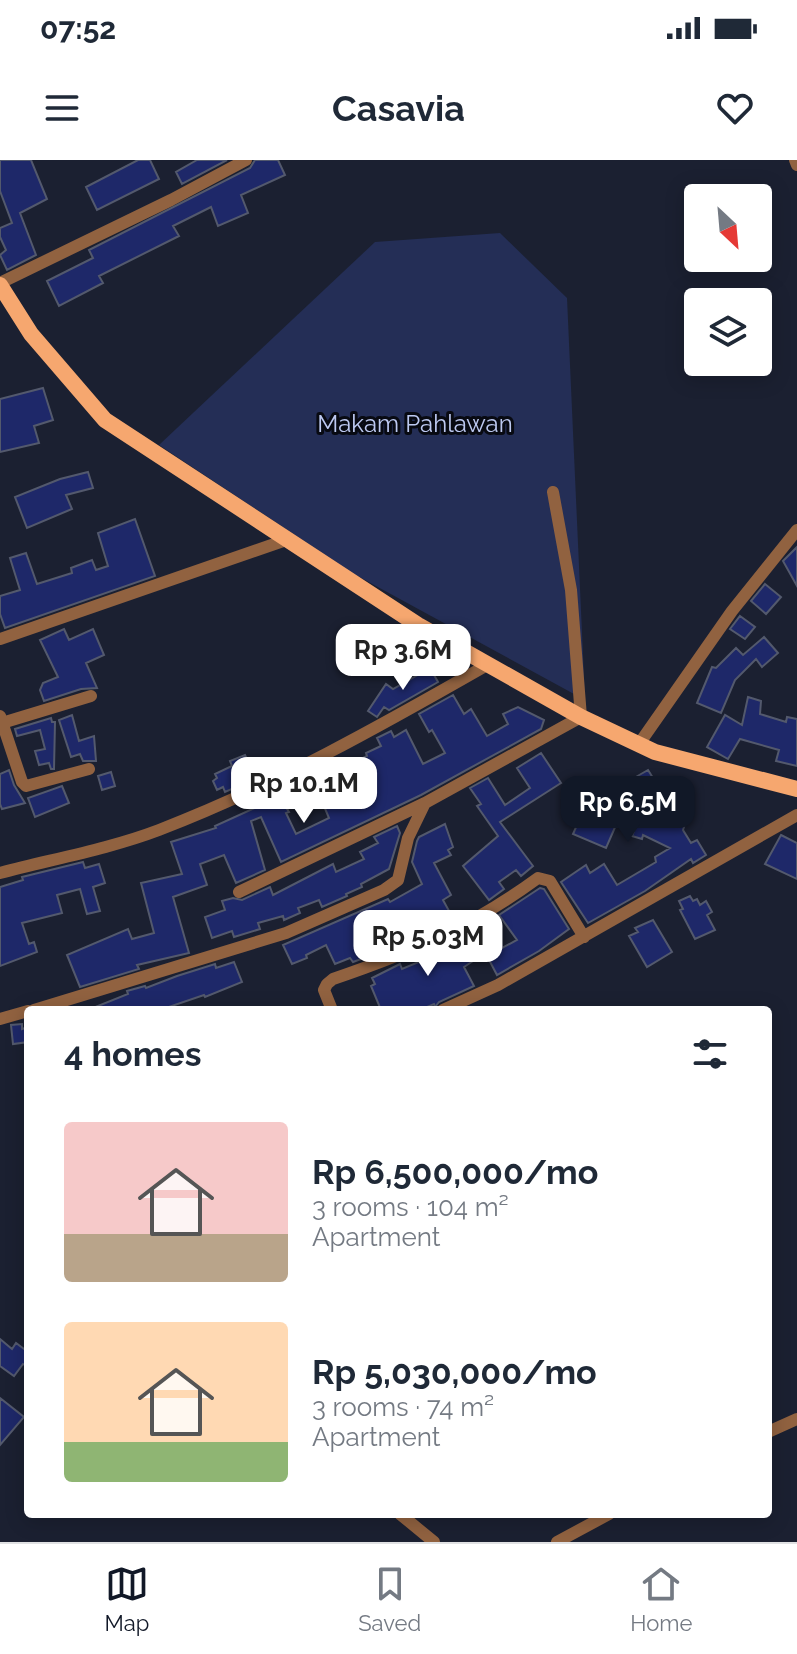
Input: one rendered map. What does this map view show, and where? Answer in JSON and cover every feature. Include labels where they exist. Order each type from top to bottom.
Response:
[{"type":"main road","points":[[0,284],[31,334],[105,420],[418,625],[581,717],[639,744],[672,757],[797,789]]},
{"type":"street","points":[[0,284],[246,160]]},
{"type":"street","points":[[239,892],[425,803],[581,717],[571,590],[553,492]]},
{"type":"street","points":[[639,744],[732,611],[797,530]]},
{"type":"street","points":[[0,639],[286,540]]},
{"type":"street","points":[[0,873],[156,831],[214,807],[397,716],[487,665]]},
{"type":"street","points":[[89,769],[26,786],[1,720],[91,696]]},
{"type":"street","points":[[47,1006],[286,933],[384,890],[398,880],[408,838],[425,803]]},
{"type":"street","points":[[452,1006],[498,985],[797,815]]},
{"type":"street","points":[[330,1006],[324,990],[333,979],[426,945],[466,926],[538,878],[550,881],[584,937]]},
{"type":"street","points":[[0,1019],[24,1013]]},
{"type":"street","points":[[772,1430],[797,1419]]},
{"type":"street","points":[[405,1518],[434,1542]]},
{"type":"street","points":[[557,1542],[602,1518]]},
{"type":"green space","name":"Makam Pahlawan","points":[[500,233],[567,298],[585,700],[354,574],[159,445],[375,242]]},
{"type":"building","points":[[0,160],[31,160],[47,199],[20,213],[36,255],[7,270],[0,255],[6,250],[0,228],[12,223],[0,191]]},
{"type":"building","points":[[138,160],[150,160],[159,179],[97,210],[86,187]]},
{"type":"building","points":[[197,160],[227,160],[182,184],[176,172]]},
{"type":"building","points":[[255,160],[278,160],[285,175],[241,195],[248,213],[218,226],[211,207],[173,226],[179,236],[99,276],[103,283],[59,306],[47,281],[93,258],[89,250],[250,168]]},
{"type":"building","points":[[43,388],[53,420],[34,426],[39,443],[0,452],[0,399]]},
{"type":"building","points":[[88,472],[93,488],[66,495],[72,509],[27,528],[15,497],[60,479]]},
{"type":"building","points":[[135,519],[155,576],[5,628],[0,614],[0,596],[20,590],[10,558],[26,553],[37,584],[72,573],[71,568],[92,560],[96,570],[108,566],[98,533]]},
{"type":"building","points":[[797,547],[797,586],[783,561]]},
{"type":"building","points":[[765,584],[781,597],[766,614],[751,601]]},
{"type":"building","points":[[740,616],[755,627],[745,639],[730,629]]},
{"type":"building","points":[[64,629],[69,640],[93,629],[104,655],[86,663],[97,688],[81,689],[44,701],[40,690],[43,683],[58,677],[40,640]]},
{"type":"building","points":[[764,637],[778,653],[762,667],[756,659],[735,680],[721,713],[697,703],[712,667],[716,668],[736,648],[743,655]]},
{"type":"building","points":[[430,668],[438,682],[389,710],[384,707],[377,717],[368,711],[386,684],[393,689]]},
{"type":"building","points":[[453,695],[464,714],[471,709],[487,736],[508,724],[503,714],[518,707],[544,720],[541,729],[421,795],[281,862],[261,817],[251,821],[265,870],[236,883],[224,855],[200,864],[207,885],[173,897],[189,953],[137,965],[139,969],[80,987],[67,955],[128,929],[132,939],[154,933],[141,883],[182,874],[171,842],[216,828],[314,781],[312,777],[327,771],[329,775],[367,756],[366,753],[381,746],[377,738],[391,731],[394,737],[406,730],[423,764],[445,753],[419,714]],"holes":[[[319,794],[329,818],[296,834],[286,813],[295,805],[294,802]]]},
{"type":"building","points":[[748,697],[761,701],[760,714],[786,722],[787,717],[797,719],[797,766],[776,761],[779,750],[740,739],[728,759],[707,747],[725,715],[742,725]]},
{"type":"building","points":[[72,715],[79,741],[94,736],[96,761],[83,761],[80,754],[71,757],[59,720]]},
{"type":"building","points":[[51,718],[55,722],[54,769],[49,763],[39,765],[35,751],[45,749],[40,730],[17,736],[15,729]]},
{"type":"building","points":[[541,753],[561,783],[500,822],[533,866],[521,876],[516,870],[499,882],[504,889],[489,900],[463,866],[498,836],[477,806],[481,804],[470,788],[488,778],[505,805],[530,788],[517,768]]},
{"type":"building","points":[[245,755],[255,779],[225,792],[223,787],[217,790],[213,781],[217,778],[215,774],[232,766],[230,761]]},
{"type":"building","points":[[9,770],[25,803],[2,809],[0,774]]},
{"type":"building","points":[[648,770],[658,786],[653,789],[663,805],[684,812],[683,815],[687,817],[683,830],[691,843],[697,840],[706,855],[693,863],[691,859],[645,891],[588,923],[561,882],[586,865],[590,873],[604,864],[617,885],[656,862],[655,857],[670,848],[643,835],[642,839],[632,836],[634,831],[616,825],[606,848],[573,834],[594,787],[608,793]]},
{"type":"building","points":[[111,772],[115,786],[102,790],[98,776]]},
{"type":"building","points":[[62,786],[69,803],[35,817],[28,798]]},
{"type":"building","points":[[445,824],[453,847],[448,850],[451,855],[434,863],[451,895],[443,900],[454,920],[416,938],[406,919],[375,934],[383,951],[353,962],[350,958],[335,964],[326,945],[292,964],[283,945],[388,899],[390,902],[422,884],[412,862],[417,841]]},
{"type":"building","points":[[397,826],[400,833],[389,869],[361,884],[362,887],[322,907],[319,900],[298,908],[300,913],[284,920],[283,916],[258,923],[260,929],[234,937],[232,931],[212,938],[205,917],[225,910],[222,901],[233,898],[242,900],[270,887],[273,895],[333,864],[336,872],[364,859],[360,852],[378,843],[374,837]]},
{"type":"building","points":[[781,835],[797,843],[797,879],[765,864]]},
{"type":"building","points":[[83,862],[85,868],[99,864],[105,883],[93,887],[100,911],[87,914],[80,889],[57,895],[62,913],[22,923],[29,944],[34,942],[37,952],[0,966],[0,887],[23,880],[22,877]]},
{"type":"building","points":[[540,888],[544,889],[569,929],[497,975],[487,956],[517,940],[499,915]]},
{"type":"building","points":[[690,896],[693,901],[697,899],[700,905],[706,901],[712,912],[707,915],[715,930],[695,939],[680,910],[683,909],[679,901]]},
{"type":"building","points":[[653,920],[672,952],[647,967],[629,936],[638,932],[635,928]]},
{"type":"building","points":[[468,933],[482,955],[464,967],[474,986],[436,1006],[379,1006],[371,986],[375,984],[372,978],[400,964],[402,969],[426,959],[423,954]]},
{"type":"building","points":[[234,962],[242,982],[172,1006],[98,1006],[128,994],[127,991],[146,988],[215,964],[216,968]]},
{"type":"building","points":[[22,1024],[24,1043],[13,1044],[11,1025]]},
{"type":"building","points":[[0,1339],[12,1349],[16,1343],[24,1349],[24,1365],[14,1376],[0,1366]]},
{"type":"building","points":[[0,1398],[24,1417],[0,1445]]}]
